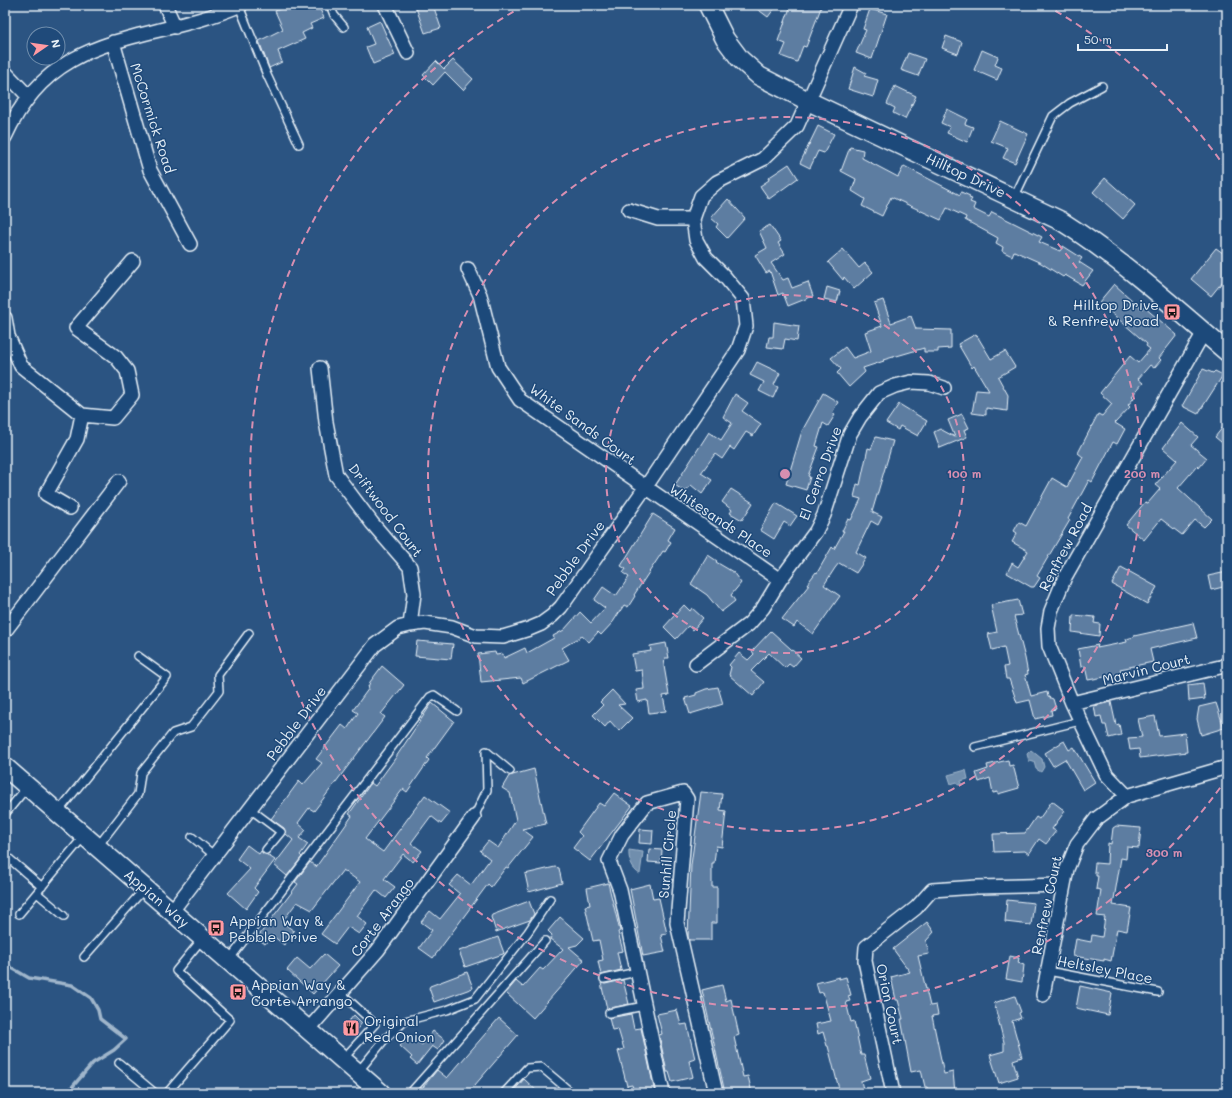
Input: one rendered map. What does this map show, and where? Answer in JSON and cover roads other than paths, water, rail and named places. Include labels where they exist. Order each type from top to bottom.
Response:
[{"type":"street","points":[[165,5],[175,27]]},
{"type":"street","points":[[385,5],[408,53]]},
{"type":"street","name":"Hilltop Drive","points":[[708,5],[726,39],[740,59],[759,76],[808,102],[1061,221],[1095,242],[1130,269],[1227,352]]},
{"type":"street","name":"Pebble Drive","points":[[172,911],[375,645],[398,628],[425,623],[439,625],[476,636],[503,637],[516,634],[541,624],[561,607],[645,488],[738,350],[746,326],[743,299],[726,277],[706,258],[696,240],[693,219],[701,196],[717,182],[763,159],[797,126],[851,5]]},
{"type":"street","points":[[5,137],[11,122],[28,96],[63,64],[82,54],[113,42],[219,15],[237,6]]},
{"type":"street","name":"McCormick Road","points":[[113,42],[150,170],[190,244]]},
{"type":"street","points":[[5,72],[28,96]]},
{"type":"street","points":[[629,210],[658,219],[693,219]]},
{"type":"street","points":[[5,318],[8,336],[21,366],[82,415],[113,418],[132,395],[127,371],[116,357],[76,328],[133,261]]},
{"type":"street","name":"White Sands Court","points":[[468,269],[480,295],[498,367],[520,400],[645,488]]},
{"type":"street","name":"Renfrew Road","points":[[1127,796],[1106,774],[1080,721],[1049,646],[1048,628],[1051,611],[1065,577],[1204,332]]},
{"type":"street","name":"Driftwood Court","points":[[320,368],[326,422],[336,475],[372,522],[410,567],[414,594],[410,625]]},
{"type":"street","name":"El Cerro Drive","points":[[696,664],[749,624],[763,608],[780,580],[816,531],[824,515],[850,434],[860,417],[880,393],[895,386],[911,382],[929,383],[944,388]]},
{"type":"street","points":[[70,508],[46,494],[77,439],[82,415]]},
{"type":"street","points":[[5,631],[118,481]]},
{"type":"street","name":"Whitesands Place","points":[[645,488],[780,580]]},
{"type":"street","name":"Marvin Court","points":[[1072,703],[1224,666],[1227,664]]},
{"type":"street","name":"Appian Way","points":[[5,767],[381,1093]]},
{"type":"street","points":[[1127,796],[1227,767]]},
{"type":"street","name":"Sunhill Circle","points":[[663,1093],[620,890],[609,861],[622,835],[647,803],[683,793],[687,799],[677,923],[716,1093]]},
{"type":"street","name":"Renfrew Court","points":[[1044,995],[1067,869],[1077,844],[1096,819],[1127,796]]},
{"type":"street","name":"Corte Arango","points":[[308,1030],[378,950],[474,817]]},
{"type":"street","name":"Orion Court","points":[[892,1093],[865,961],[866,948],[916,908],[932,890],[977,887],[1064,885]]},
{"type":"lane","points":[[330,5],[334,15],[344,27]]},
{"type":"lane","points":[[237,6],[299,144]]},
{"type":"lane","points":[[1014,198],[1053,116],[1070,102],[1102,86]]},
{"type":"lane","points":[[19,914],[42,887],[138,794],[141,773],[173,733],[191,727],[219,690],[218,675],[249,633]]},
{"type":"lane","points":[[58,812],[167,677],[138,656]]},
{"type":"lane","points":[[229,960],[430,697],[434,695],[457,712]]},
{"type":"lane","points":[[975,747],[1080,721]]},
{"type":"lane","points":[[474,817],[487,790],[486,751],[510,770]]},
{"type":"lane","points":[[5,814],[28,786]]},
{"type":"lane","points":[[250,809],[281,832],[266,850]]},
{"type":"lane","points":[[192,837],[215,856]]},
{"type":"lane","points":[[5,855],[42,887]]},
{"type":"lane","points":[[84,957],[145,888]]},
{"type":"lane","points":[[37,893],[64,916]]},
{"type":"lane","points":[[358,1072],[385,1040],[405,1021],[447,1010],[475,999],[528,932],[550,899]]},
{"type":"lane","points":[[166,1093],[230,1020],[176,971],[203,938]]},
{"type":"lane","points":[[410,1093],[544,941]]},
{"type":"lane","name":"Heltsley Place","points":[[1048,971],[1158,992]]},
{"type":"lane","points":[[604,979],[637,972]]},
{"type":"lane","points":[[340,993],[375,1024],[343,1060]]},
{"type":"lane","points":[[610,1013],[644,1006]]},
{"type":"lane","points":[[119,1063],[155,1093]]},
{"type":"lane","points":[[504,1093],[527,1068],[541,1067],[572,1093]]},
{"type":"water","points":[[1031,750],[1042,759],[1044,767],[1041,772],[1036,769],[1034,762],[1029,761],[1027,754]]},
{"type":"water","points":[[966,770],[968,779],[961,781],[962,784],[958,785],[957,782],[951,784],[948,775]]},
{"type":"water","points":[[629,850],[643,852],[640,874],[631,864]]},
{"type":"waterway","points":[[5,964],[29,978],[72,985],[91,998],[98,1010],[100,1019],[126,1039],[114,1050],[93,1063],[67,1093]]},
{"type":"place","name":"Hilltop Drive & Renfrew Road","points":[[1172,312]]},
{"type":"place","name":"Appian Way & Pebble Drive","points":[[216,928]]},
{"type":"place","name":"Appian Way & Corte Arrango","points":[[238,992]]},
{"type":"place","name":"Original Red Onion","points":[[351,1028]]}]
